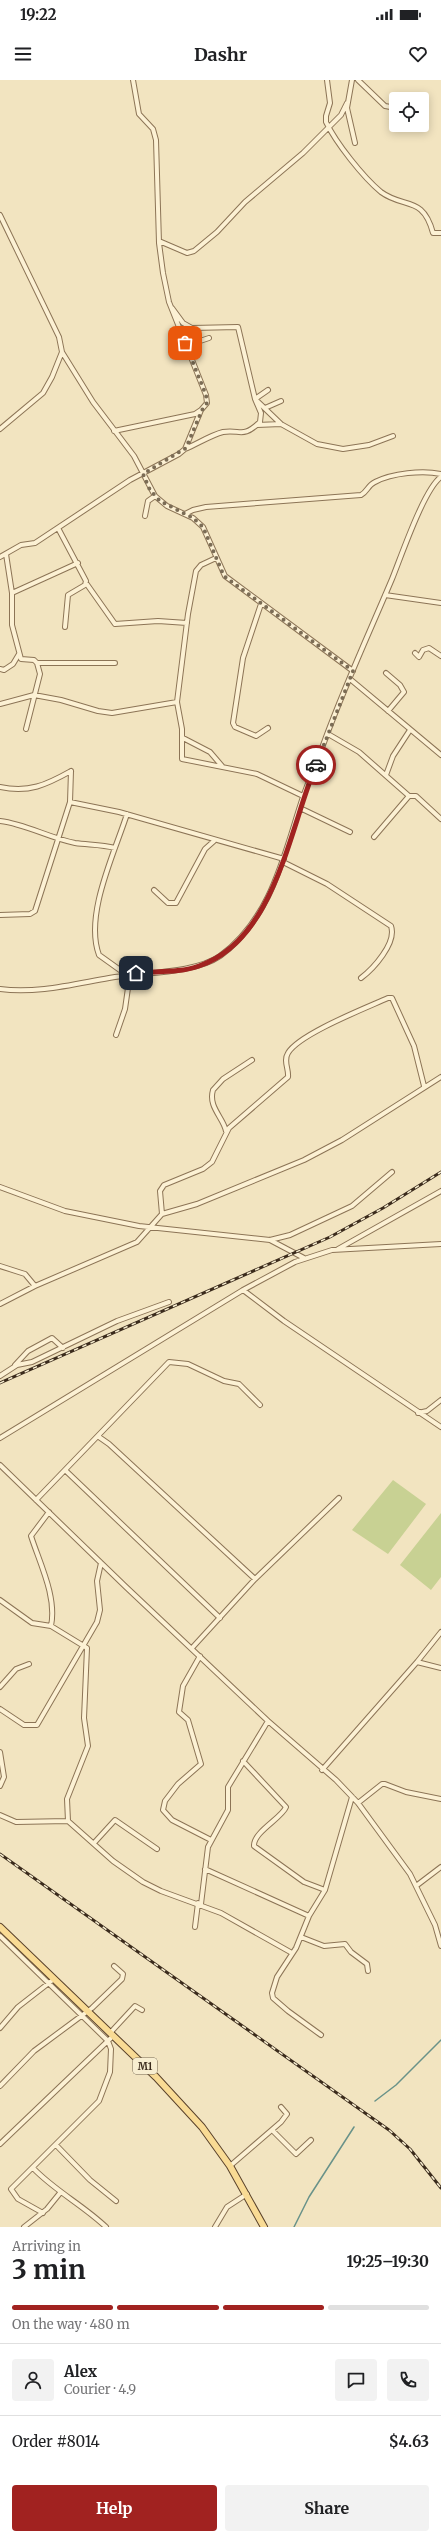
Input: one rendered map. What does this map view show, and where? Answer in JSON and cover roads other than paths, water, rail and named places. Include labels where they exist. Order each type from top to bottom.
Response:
[{"type":"main road","name":"M1","points":[[0,1927],[52,1981],[88,2011],[175,2097],[202,2127],[230,2166],[247,2194],[264,2227]]},
{"type":"street","points":[[133,80],[139,114],[153,129],[156,140],[159,241],[163,273],[171,307],[206,395],[207,403],[202,410],[186,448]]},
{"type":"street","points":[[327,80],[330,103],[326,118],[329,128],[359,172],[392,198],[412,203],[429,218],[433,233],[441,233]]},
{"type":"street","points":[[159,241],[192,253],[329,128],[341,115],[347,103],[352,80]]},
{"type":"street","points":[[358,80],[385,106],[389,107]]},
{"type":"street","points":[[347,103],[355,143]]},
{"type":"street","points":[[0,215],[59,337],[62,352],[93,402],[134,456],[155,496],[167,506],[198,521],[207,533],[224,576],[353,671]]},
{"type":"street","points":[[171,307],[183,323],[200,341],[209,338]]},
{"type":"street","points":[[0,557],[21,545],[35,543],[186,448],[222,432],[245,433],[260,422],[260,413],[255,399],[238,327],[192,328],[183,323]]},
{"type":"street","points":[[0,429],[43,393],[52,377],[62,352]]},
{"type":"street","points":[[255,399],[268,390]]},
{"type":"street","points":[[255,399],[281,424],[317,444],[342,449],[369,444],[393,436]]},
{"type":"street","points":[[265,408],[281,402]]},
{"type":"street","points":[[114,431],[195,414],[202,410]]},
{"type":"street","points":[[257,425],[281,424]]},
{"type":"street","points":[[0,989],[60,987],[128,975],[198,967],[220,956],[238,940],[253,921],[272,889],[284,861],[304,796],[353,671],[428,495],[441,475],[419,473],[379,480],[371,484],[361,495],[196,508],[185,514]]},
{"type":"street","points":[[145,516],[148,501],[155,496]]},
{"type":"street","points":[[58,528],[78,563],[86,583],[115,624],[158,621],[187,623]]},
{"type":"street","points":[[6,554],[12,593],[12,625],[21,659],[34,660],[37,663],[115,663]]},
{"type":"street","points":[[216,558],[201,565],[196,571],[187,623],[177,702],[183,738],[182,759],[257,774],[304,796]]},
{"type":"street","points":[[12,593],[78,563]]},
{"type":"street","points":[[66,627],[68,595],[86,583]]},
{"type":"street","points":[[385,595],[441,603]]},
{"type":"street","points":[[261,604],[243,658],[233,723],[234,727],[256,736],[268,728]]},
{"type":"street","points":[[415,654],[419,657],[423,650],[429,648],[441,656]]},
{"type":"street","points":[[0,669],[4,670],[13,664],[19,654]]},
{"type":"street","points":[[26,729],[40,674],[37,663]]},
{"type":"street","points":[[386,673],[400,685],[404,692],[388,710]]},
{"type":"street","points":[[350,679],[441,755]]},
{"type":"street","points":[[0,704],[34,695],[112,713],[177,702]]},
{"type":"street","points":[[386,775],[393,756],[410,730]]},
{"type":"street","points":[[328,734],[358,752],[409,796],[416,796],[441,819]]},
{"type":"street","points":[[183,738],[210,752],[222,766]]},
{"type":"street","points":[[0,787],[15,790],[40,787],[70,770],[70,802],[35,911],[30,914],[0,916]]},
{"type":"street","points":[[374,837],[409,796]]},
{"type":"street","points":[[70,802],[127,814],[214,840],[238,845],[284,861],[327,884],[391,926],[388,944],[382,956],[361,978]]},
{"type":"street","points":[[300,808],[350,832]]},
{"type":"street","points":[[127,814],[106,869],[99,904],[96,948],[103,959],[128,975]]},
{"type":"street","points":[[0,821],[16,823],[76,843],[100,844],[114,848]]},
{"type":"street","points":[[154,890],[168,903],[176,903],[205,849],[214,840]]},
{"type":"street","points":[[116,1035],[125,1009],[128,975]]},
{"type":"street","points":[[162,1214],[161,1188],[164,1185],[203,1169],[212,1162],[217,1156],[226,1131],[288,1077],[286,1058],[295,1044],[388,998],[393,999],[414,1046],[424,1086]]},
{"type":"street","points":[[226,1131],[225,1125],[215,1111],[212,1090],[224,1079],[252,1060]]},
{"type":"street","points":[[0,1304],[35,1286],[137,1242],[162,1214],[197,1204],[304,1160],[342,1140],[424,1086],[441,1077]]},
{"type":"street","points":[[0,1187],[66,1211],[150,1227],[270,1240],[290,1235],[352,1206],[392,1172]]},
{"type":"street","points":[[337,1250],[441,1192]]},
{"type":"street","points":[[270,1240],[304,1258]]},
{"type":"street","points":[[0,1438],[243,1290],[304,1258],[337,1250],[441,1244]]},
{"type":"street","points":[[0,1266],[26,1274],[35,1286]]},
{"type":"street","points":[[243,1290],[418,1413],[441,1427]]},
{"type":"street","points":[[14,1367],[32,1362],[116,1321],[169,1302]]},
{"type":"street","points":[[0,1376],[14,1367],[27,1352],[52,1338],[63,1348]]},
{"type":"street","points":[[36,1500],[99,1437],[169,1362],[188,1364],[239,1384],[260,1405]]},
{"type":"street","points":[[418,1413],[427,1411],[441,1400]]},
{"type":"street","points":[[99,1437],[114,1448],[255,1579]]},
{"type":"street","points":[[0,1465],[268,1721],[358,1803],[416,1886],[438,1932],[441,1946]]},
{"type":"street","points":[[66,1471],[220,1618]]},
{"type":"street","points":[[192,1648],[255,1579],[339,1498]]},
{"type":"street","points":[[49,1512],[31,1536],[50,1593],[53,1615],[51,1626]]},
{"type":"street","points":[[0,1709],[24,1725],[37,1725],[70,1666],[85,1645],[99,1617],[100,1604],[97,1585],[101,1563]]},
{"type":"street","points":[[0,1600],[32,1623],[51,1626],[85,1645],[87,1654],[84,1718],[88,1746],[67,1799],[68,1821]]},
{"type":"street","points":[[322,1770],[418,1662],[441,1632]]},
{"type":"street","points":[[200,1656],[183,1686],[179,1712],[188,1720],[201,1764],[178,1784],[165,1802],[163,1810],[172,1820],[211,1840]]},
{"type":"street","points":[[418,1662],[441,1668]]},
{"type":"street","points":[[0,1687],[16,1668],[29,1664]]},
{"type":"street","points":[[195,1927],[211,1840],[225,1818],[229,1806],[228,1786],[268,1721]]},
{"type":"street","points":[[0,1752],[4,1777],[0,1786]]},
{"type":"street","points":[[243,1761],[286,1807],[254,1842],[254,1846],[304,1882],[325,1890]]},
{"type":"street","points":[[358,1803],[382,1784],[406,1792],[441,1799]]},
{"type":"street","points":[[321,2035],[272,1996],[277,1977],[301,1937],[309,1916],[325,1890],[352,1797]]},
{"type":"street","points":[[0,1815],[16,1822],[68,1821],[122,1869],[143,1882],[161,1891],[200,1904],[247,1926],[292,1953]]},
{"type":"street","points":[[94,1843],[115,1820],[157,1849]]},
{"type":"street","points":[[416,1886],[441,1867]]},
{"type":"street","points":[[206,1868],[309,1916]]},
{"type":"street","points":[[0,1936],[52,1981],[82,2016],[108,2041],[111,2049],[111,2064],[101,2096],[11,2191],[24,2204],[43,2213]]},
{"type":"street","points":[[301,1937],[324,1946],[345,1944],[351,1952],[367,1964],[368,1971]]},
{"type":"street","points":[[0,2086],[34,2051],[82,2016],[122,1979],[123,1974],[114,1966]]},
{"type":"street","points":[[0,2028],[22,2003],[52,1981]]},
{"type":"street","points":[[0,2144],[108,2041],[111,2034],[135,2006],[142,2010]]},
{"type":"street","points":[[230,2166],[273,2131],[287,2114],[281,2107]]},
{"type":"street","points":[[273,2131],[296,2154],[311,2140]]},
{"type":"street","points":[[56,2145],[90,2180],[116,2201]]},
{"type":"street","points":[[33,2168],[60,2193],[86,2209],[106,2227]]},
{"type":"street","points":[[24,2227],[43,2213],[60,2193]]},
{"type":"street","points":[[215,2227],[227,2207],[247,2194]]},
{"type":"waterway","points":[[375,2101],[396,2085],[441,2040]]},
{"type":"waterway","points":[[294,2227],[309,2197],[354,2127]]},
{"type":"railway","points":[[0,1383],[330,1237],[383,1208],[441,1172]]},
{"type":"railway","points":[[0,1854],[389,2130],[410,2149],[441,2188]]}]
